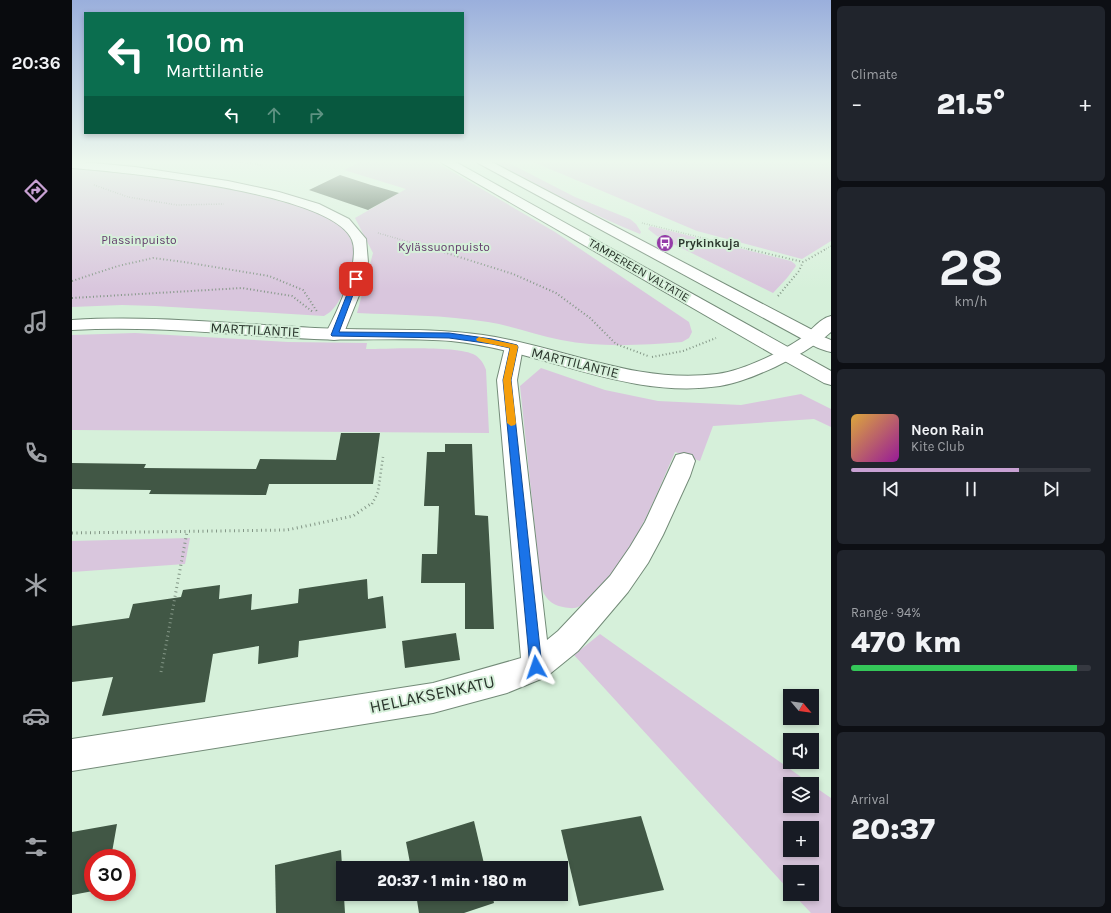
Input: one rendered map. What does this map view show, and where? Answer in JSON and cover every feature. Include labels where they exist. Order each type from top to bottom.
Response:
[{"type":"main road","points":[[301,204],[317,208],[339,218],[358,238],[360,258],[354,288],[334,335]]},
{"type":"main road","name":"TAMPEREEN VALTATIE","points":[[521,204],[831,379]]},
{"type":"main road","name":"TAMPEREEN VALTATIE","points":[[562,204],[831,347]]},
{"type":"main road","name":"MARTTILANTIE","points":[[72,325],[143,324],[334,335],[449,335],[514,347],[627,376],[666,382],[719,380],[746,373],[788,355],[814,338],[831,321]]},
{"type":"main road","points":[[514,347],[507,380],[536,667]]},
{"type":"main road","name":"HELLAKSENKATU","points":[[72,755],[433,698],[507,678],[536,667],[568,641],[619,584],[639,555],[654,528],[679,476],[684,460]]},
{"type":"path","points":[[168,204],[177,205],[225,204]]},
{"type":"path","points":[[641,222],[803,262]]},
{"type":"path","points":[[348,226],[456,255],[513,274],[556,293],[590,318],[616,344],[650,357]]},
{"type":"path","points":[[776,298],[799,271],[803,262],[831,246]]},
{"type":"path","points":[[72,281],[118,266],[153,258],[214,267],[269,276],[303,290],[321,319],[292,296],[242,288],[72,298]]},
{"type":"path","points":[[72,533],[286,530],[353,516],[372,504],[378,492],[383,457]]},
{"type":"path","points":[[161,672],[188,532]]},
{"type":"green space","name":"Plassinpuisto","points":[[72,204],[288,204],[310,210],[332,219],[344,229],[354,248],[353,263],[341,296],[334,308],[324,316],[155,306],[122,305],[72,307]]},
{"type":"green space","name":"Kylässuonpuisto","points":[[380,204],[507,204],[555,232],[689,322],[692,332],[689,338],[682,342],[607,345],[576,343],[497,324],[472,320],[357,313],[373,253],[355,218]]},
{"type":"green space","points":[[574,204],[592,204],[630,219],[636,224],[641,232],[640,234],[602,218]]},
{"type":"green space","points":[[632,204],[831,204],[831,241],[802,259],[697,231]]},
{"type":"green space","points":[[650,226],[791,261],[796,266],[773,293],[657,236],[648,229]]},
{"type":"green space","points":[[135,333],[288,342],[367,343],[366,349],[406,348],[466,352],[479,358],[486,370],[489,433],[72,430],[72,335]]},
{"type":"green space","points":[[541,368],[605,390],[658,401],[741,405],[801,394],[831,409],[831,427],[814,419],[713,426],[700,461],[675,452],[642,526],[622,560],[610,576],[583,604],[574,608],[563,607],[549,600],[544,594],[541,586],[520,386]]},
{"type":"green space","points":[[190,538],[185,564],[72,572],[72,541]]},
{"type":"green space","points":[[600,634],[783,764],[783,769],[790,769],[801,777],[783,777],[783,813],[819,813],[819,790],[831,798],[831,913],[811,913],[800,901],[819,901],[819,865],[783,865],[783,883],[574,655]]},
{"type":"building","points":[[349,204],[380,204],[368,210]]},
{"type":"building","points":[[341,433],[380,433],[373,484],[269,484],[266,495],[149,494],[151,490],[72,489],[72,463],[146,464],[144,468],[256,469],[260,459],[336,460]]},
{"type":"building","points":[[445,444],[472,444],[475,515],[488,516],[494,629],[465,629],[465,583],[421,583],[422,554],[437,554],[439,506],[424,506],[427,452],[445,452]]},
{"type":"building","points":[[367,579],[368,599],[383,596],[386,628],[299,641],[298,657],[258,664],[259,646],[213,654],[205,702],[102,716],[113,677],[72,682],[72,626],[129,618],[133,604],[181,597],[183,590],[220,585],[219,599],[252,594],[251,610],[298,603],[299,589]]},
{"type":"building","points":[[456,633],[460,660],[405,668],[402,641]]},
{"type":"building","points":[[641,816],[664,890],[579,906],[561,830]]},
{"type":"building","points":[[474,821],[483,861],[410,861],[406,842]]},
{"type":"building","points":[[117,824],[113,849],[84,849],[84,893],[72,895],[72,832]]},
{"type":"building","points":[[341,850],[342,861],[336,861],[336,901],[344,901],[345,913],[276,913],[275,865]]},
{"type":"building","points":[[417,901],[494,901],[494,903],[464,913],[419,913]]},
{"type":"slow traffic","points":[[479,339],[514,347],[507,380],[511,423]]},
{"type":"place","name":"Prykinkuja","points":[[665,243]]},
{"type":"route","points":[[356,279],[354,288],[334,335],[449,335],[514,347],[507,380],[536,667]]}]
